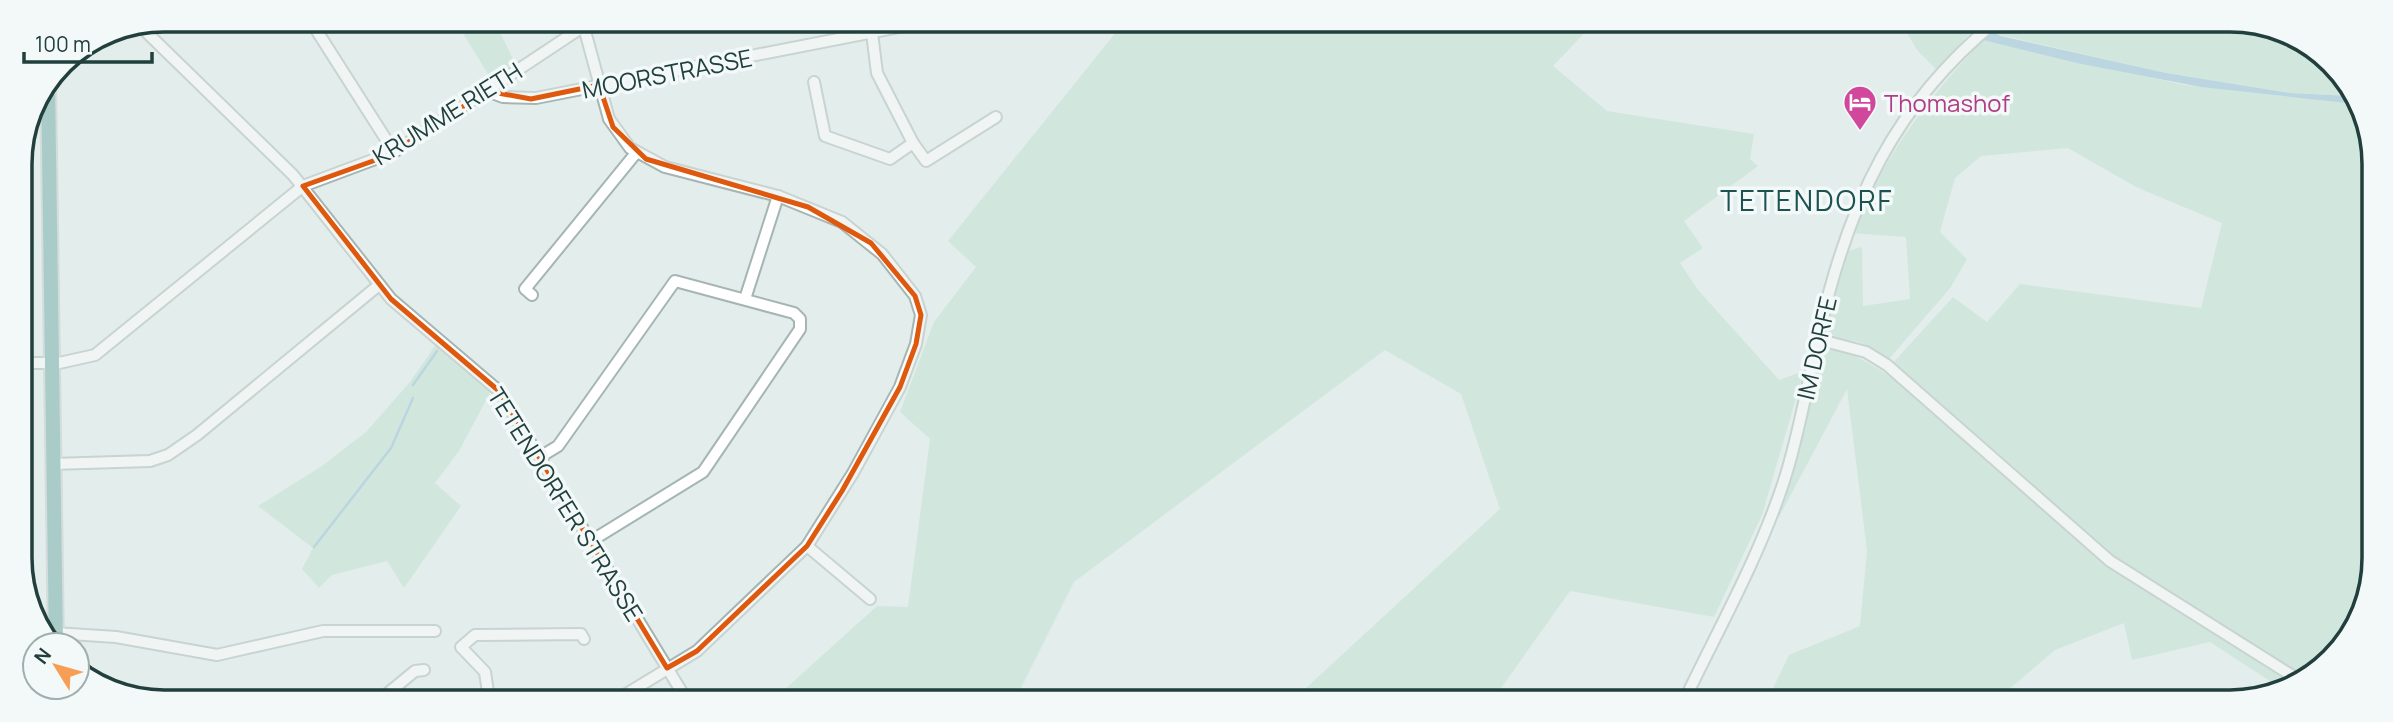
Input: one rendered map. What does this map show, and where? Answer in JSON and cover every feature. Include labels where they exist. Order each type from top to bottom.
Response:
[{"type":"main road","points":[[48,101],[55,363],[52,464],[55,631]]},
{"type":"street","points":[[318,32],[394,152]]},
{"type":"street","name":"KRUMME RIETH","points":[[32,363],[55,363],[100,352],[303,186],[394,152],[572,32]]},
{"type":"street","points":[[588,32],[598,85],[613,127],[636,153],[675,170],[778,196],[842,222],[882,254],[908,286],[919,306],[921,324],[900,387],[848,482],[807,546],[697,651],[632,690]]},
{"type":"street","name":"MOORSTRASSE","points":[[487,91],[503,97],[531,99],[858,32]]},
{"type":"street","points":[[878,32],[877,73],[913,143],[926,161],[996,117]]},
{"type":"street","name":"IM DORFE","points":[[1689,690],[1778,496],[1796,435],[1837,261],[1851,216],[1903,122],[1985,32]]},
{"type":"street","name":"TETENDORFER STRASSE","points":[[147,33],[303,186],[379,285],[412,318],[490,381],[510,406],[680,690]]},
{"type":"street","points":[[814,82],[825,136],[890,159],[913,143]]},
{"type":"street","points":[[532,295],[525,289],[636,153]]},
{"type":"street","points":[[745,299],[778,196]]},
{"type":"street","points":[[540,457],[560,443],[670,285],[682,282],[794,313],[800,319],[800,330],[704,472],[591,541]]},
{"type":"street","points":[[52,464],[128,464],[168,455],[197,435],[379,285]]},
{"type":"street","points":[[1817,339],[1858,349],[1887,365],[2110,561],[2291,675]]},
{"type":"street","points":[[807,546],[870,599]]},
{"type":"street","points":[[91,638],[116,637],[217,654],[323,631],[435,631]]},
{"type":"street","points":[[488,690],[485,672],[461,646],[475,635],[581,634],[584,639]]},
{"type":"street","points":[[392,690],[415,671],[424,670]]},
{"type":"highlighted area","points":[[599,85],[613,127],[646,159],[808,207],[871,243],[915,296],[921,315],[916,344],[900,387],[842,491],[807,546],[697,651],[667,668],[499,391],[391,299],[303,186],[387,156],[487,91],[531,99]]},
{"type":"green space","points":[[462,32],[500,32],[515,63],[491,79]]},
{"type":"green space","points":[[1116,32],[1585,32],[1553,66],[1607,111],[1754,134],[1750,159],[1758,166],[1684,221],[1703,248],[1680,263],[1698,290],[1779,380],[1804,371],[1762,515],[1714,617],[1570,591],[1500,690],[1304,690],[1500,509],[1461,394],[1385,350],[1074,582],[1020,690],[784,690],[877,606],[908,607],[930,439],[900,412],[934,322],[976,267],[948,241]]},
{"type":"green space","points":[[1906,32],[1971,32],[1936,69],[1917,50]]},
{"type":"green space","points":[[2230,32],[2264,36],[2296,49],[2310,59],[2323,70],[2343,96],[2290,93],[2166,73],[1992,33]]},
{"type":"green space","points":[[1983,40],[2185,85],[2347,103],[2357,129],[2362,163],[2362,559],[2357,593],[2339,632],[2323,652],[2288,677],[2273,683],[2210,642],[2132,660],[2124,623],[2055,650],[2008,690],[1772,690],[1789,655],[1860,626],[1867,551],[1847,389],[1778,519],[1821,355],[1835,347],[1864,361],[1900,384],[1935,413],[1891,365],[1953,297],[1987,322],[2020,284],[2201,308],[2222,223],[2136,187],[2068,148],[1981,156],[1955,178],[1940,232],[1967,259],[1951,287],[1889,359],[1863,343],[1832,335],[1826,326],[1844,252],[1862,247],[1863,306],[1910,299],[1906,237],[1851,233],[1892,154],[1943,85]]},
{"type":"green space","points":[[437,343],[492,389],[459,451],[435,483],[461,506],[404,588],[387,561],[332,575],[319,588],[302,569],[313,548],[258,506],[322,466],[366,432],[410,382]]},
{"type":"water","points":[[1973,32],[1993,32],[2001,36],[2166,73],[2290,93],[2343,96],[2347,103],[2201,87],[2077,63],[1983,40]]},
{"type":"waterway","points":[[413,385],[437,351]]},
{"type":"waterway","points":[[314,547],[391,448],[413,398]]},
{"type":"place","name":"Thomashof","points":[[1860,132]]},
{"type":"district","name":"TETENDORF","points":[[1807,200]]}]
